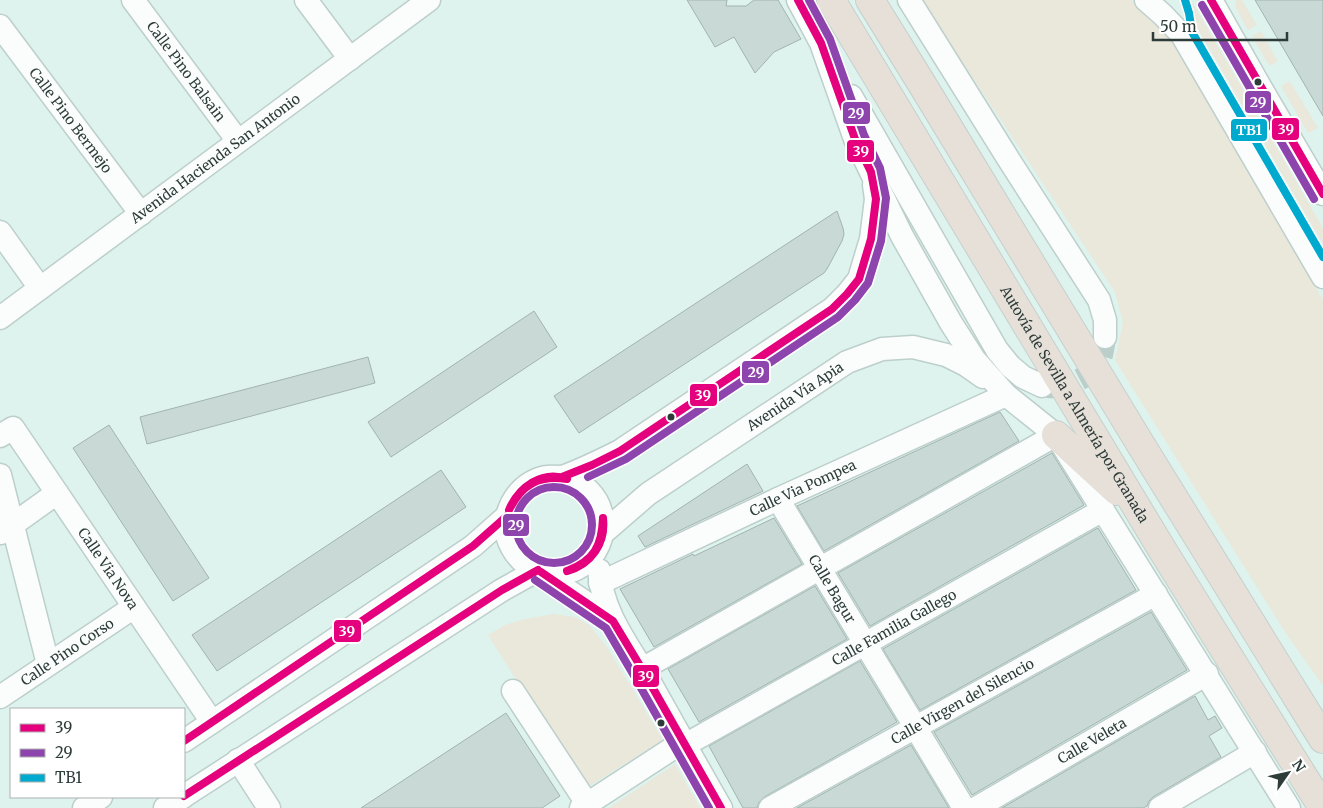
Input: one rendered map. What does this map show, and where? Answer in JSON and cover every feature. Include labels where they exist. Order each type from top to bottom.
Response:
[{"type":"highway","name":"Autovía de Sevilla a Almería por Granada","points":[[832,0],[1140,513],[1323,808]]},
{"type":"highway","points":[[870,0],[1141,445],[1323,739]]},
{"type":"highway","points":[[1056,435],[1140,513]]},
{"type":"highway","points":[[1194,529],[1323,705]]},
{"type":"street","name":"Calle Pino Balsain","points":[[133,0],[238,141]]},
{"type":"street","points":[[306,0],[350,59]]},
{"type":"street","name":"Avenida Hacienda San Antonio","points":[[0,318],[429,0]]},
{"type":"street","points":[[798,0],[997,350],[1010,366],[1023,377],[1042,386]]},
{"type":"street","points":[[908,0],[1099,300],[1105,320],[1105,337]]},
{"type":"street","points":[[1146,0],[1164,15],[1182,35],[1323,277]]},
{"type":"street","points":[[1214,1],[1323,194]]},
{"type":"street","name":"Calle Pino Bermejo","points":[[0,26],[141,214]]},
{"type":"street","points":[[821,43],[855,139],[902,236],[951,323],[974,359],[1006,395],[1056,435],[1289,808]]},
{"type":"street","points":[[562,477],[620,451],[832,309],[859,279],[871,239],[876,199],[871,172]]},
{"type":"street","points":[[0,232],[40,288]]},
{"type":"street","name":"Avenida Vía Apia","points":[[600,541],[648,494],[839,367],[882,349],[913,348],[946,355],[966,365],[1006,395]]},
{"type":"street","name":"Calle Via Pompea","points":[[600,583],[1006,395]]},
{"type":"street","name":"Calle Via Nova","points":[[0,436],[13,428],[212,722]]},
{"type":"street","points":[[642,669],[1056,435]]},
{"type":"street","points":[[0,475],[6,530],[48,664]]},
{"type":"street","points":[[613,621],[540,571],[528,566],[518,557],[510,544],[506,531],[507,516],[511,502],[520,490],[533,482],[547,477],[562,477],[576,482],[589,490],[598,503],[603,518],[600,541],[600,583],[613,621],[721,808]]},
{"type":"street","points":[[6,530],[57,493]]},
{"type":"street","name":"Calle Bagur","points":[[778,499],[964,808]]},
{"type":"street","name":"Calle Familia Gallego","points":[[586,807],[670,750],[685,745],[1103,510]]},
{"type":"street","points":[[185,740],[473,546],[507,516]]},
{"type":"street","points":[[185,795],[502,590],[540,571],[558,574],[573,570],[587,562],[600,541]]},
{"type":"street","name":"Calle Virgen del Silencio","points":[[770,808],[1156,594]]},
{"type":"street","name":"Calle Pino Corso","points":[[0,697],[134,607]]},
{"type":"street","name":"Calle Veleta","points":[[976,808],[1207,674]]},
{"type":"street","points":[[514,691],[586,807]]},
{"type":"street","points":[[1160,808],[1255,752]]},
{"type":"street","points":[[238,760],[269,808]]},
{"type":"street","points":[[84,808],[99,798]]},
{"type":"street","points":[[165,808],[180,798]]},
{"type":"shaded area","points":[[921,0],[1131,0],[1147,13],[1170,37],[1323,300],[1323,686],[1285,632],[1115,360],[1123,322],[1115,292]]},
{"type":"shaded area","points":[[1181,0],[1191,0],[1323,228],[1323,244]]},
{"type":"shaded area","points":[[1236,0],[1242,0],[1257,25],[1248,30],[1235,7]]},
{"type":"shaded area","points":[[1261,31],[1278,61],[1269,66],[1252,36]]},
{"type":"shaded area","points":[[1290,81],[1318,128],[1308,133],[1281,86]]},
{"type":"shaded area","points":[[553,614],[575,617],[589,625],[607,647],[663,740],[591,785],[583,786],[488,635],[505,625]]},
{"type":"shaded area","points":[[675,764],[700,808],[609,808],[610,807]]},
{"type":"building","points":[[687,0],[727,0],[726,6],[746,6],[754,0],[778,0],[801,39],[774,52],[755,73],[734,37],[715,47]]},
{"type":"building","points":[[1255,0],[1323,0],[1323,116]]},
{"type":"building","points":[[837,211],[844,234],[824,273],[579,433],[554,396]]},
{"type":"building","points":[[534,311],[557,347],[391,457],[368,422]]},
{"type":"building","points":[[368,357],[375,383],[147,444],[140,417]]},
{"type":"building","points":[[1000,412],[1019,441],[824,551],[797,506]]},
{"type":"building","points":[[109,425],[209,578],[173,601],[73,448]]},
{"type":"building","points":[[1052,453],[1084,505],[870,626],[838,573]]},
{"type":"building","points":[[747,464],[763,491],[645,547],[638,536]]},
{"type":"building","points":[[441,470],[466,507],[217,671],[192,635]]},
{"type":"building","points":[[774,518],[802,564],[654,647],[620,589]]},
{"type":"building","points":[[1098,528],[1136,590],[920,710],[883,649]]},
{"type":"building","points":[[815,586],[847,639],[699,722],[668,669]]},
{"type":"building","points":[[1151,612],[1187,670],[972,795],[934,732]]},
{"type":"building","points":[[860,661],[897,722],[764,797],[759,802],[757,808],[743,808],[709,746]]},
{"type":"building","points":[[1195,696],[1208,720],[1215,716],[1222,728],[1209,736],[1221,757],[1153,797],[1147,806],[1143,808],[1002,808]]},
{"type":"building","points":[[506,713],[560,796],[542,808],[361,808]]},
{"type":"building","points":[[911,745],[949,808],[797,808]]},
{"type":"tunnel","points":[[1048,387],[1070,384],[1091,372],[1100,361],[1105,337]]},
{"type":"transit line","name":"39","points":[[562,477],[620,451],[832,309],[859,279],[871,239],[876,199],[871,172],[855,139],[821,43],[798,0]]},
{"type":"transit line","name":"29","points":[[588,477],[626,459],[838,317],[868,283],[881,241],[886,198],[880,168],[864,135],[830,39],[809,0]]},
{"type":"transit line","name":"TB1","points":[[1185,0],[1192,32],[1323,257]]},
{"type":"transit line","name":"39","points":[[1211,0],[1323,194]]},
{"type":"transit line","name":"29","points":[[1202,5],[1314,199]]},
{"type":"transit line","name":"39","points":[[509,510],[519,494],[532,482],[549,477],[567,479]]},
{"type":"transit line","name":"39","points":[[509,510],[514,501],[532,483],[548,478],[567,479]]},
{"type":"transit line","name":"29","points":[[554,487],[569,490],[581,498],[589,510],[592,525],[589,540],[581,552],[569,560],[554,563],[539,560],[527,552],[519,540],[516,525],[519,510],[527,498],[539,490],[554,487]]},
{"type":"transit line","name":"39","points":[[185,740],[473,546],[507,516]]},
{"type":"transit line","name":"39","points":[[567,571],[584,562],[595,551],[601,537],[603,518]]},
{"type":"transit line","name":"39","points":[[567,571],[583,564],[595,552],[602,536],[603,518]]},
{"type":"transit line","name":"39","points":[[185,795],[502,590],[538,570]]},
{"type":"transit line","name":"39","points":[[541,572],[613,621],[721,808]]},
{"type":"transit line","name":"29","points":[[535,580],[606,628],[709,808]]}]
